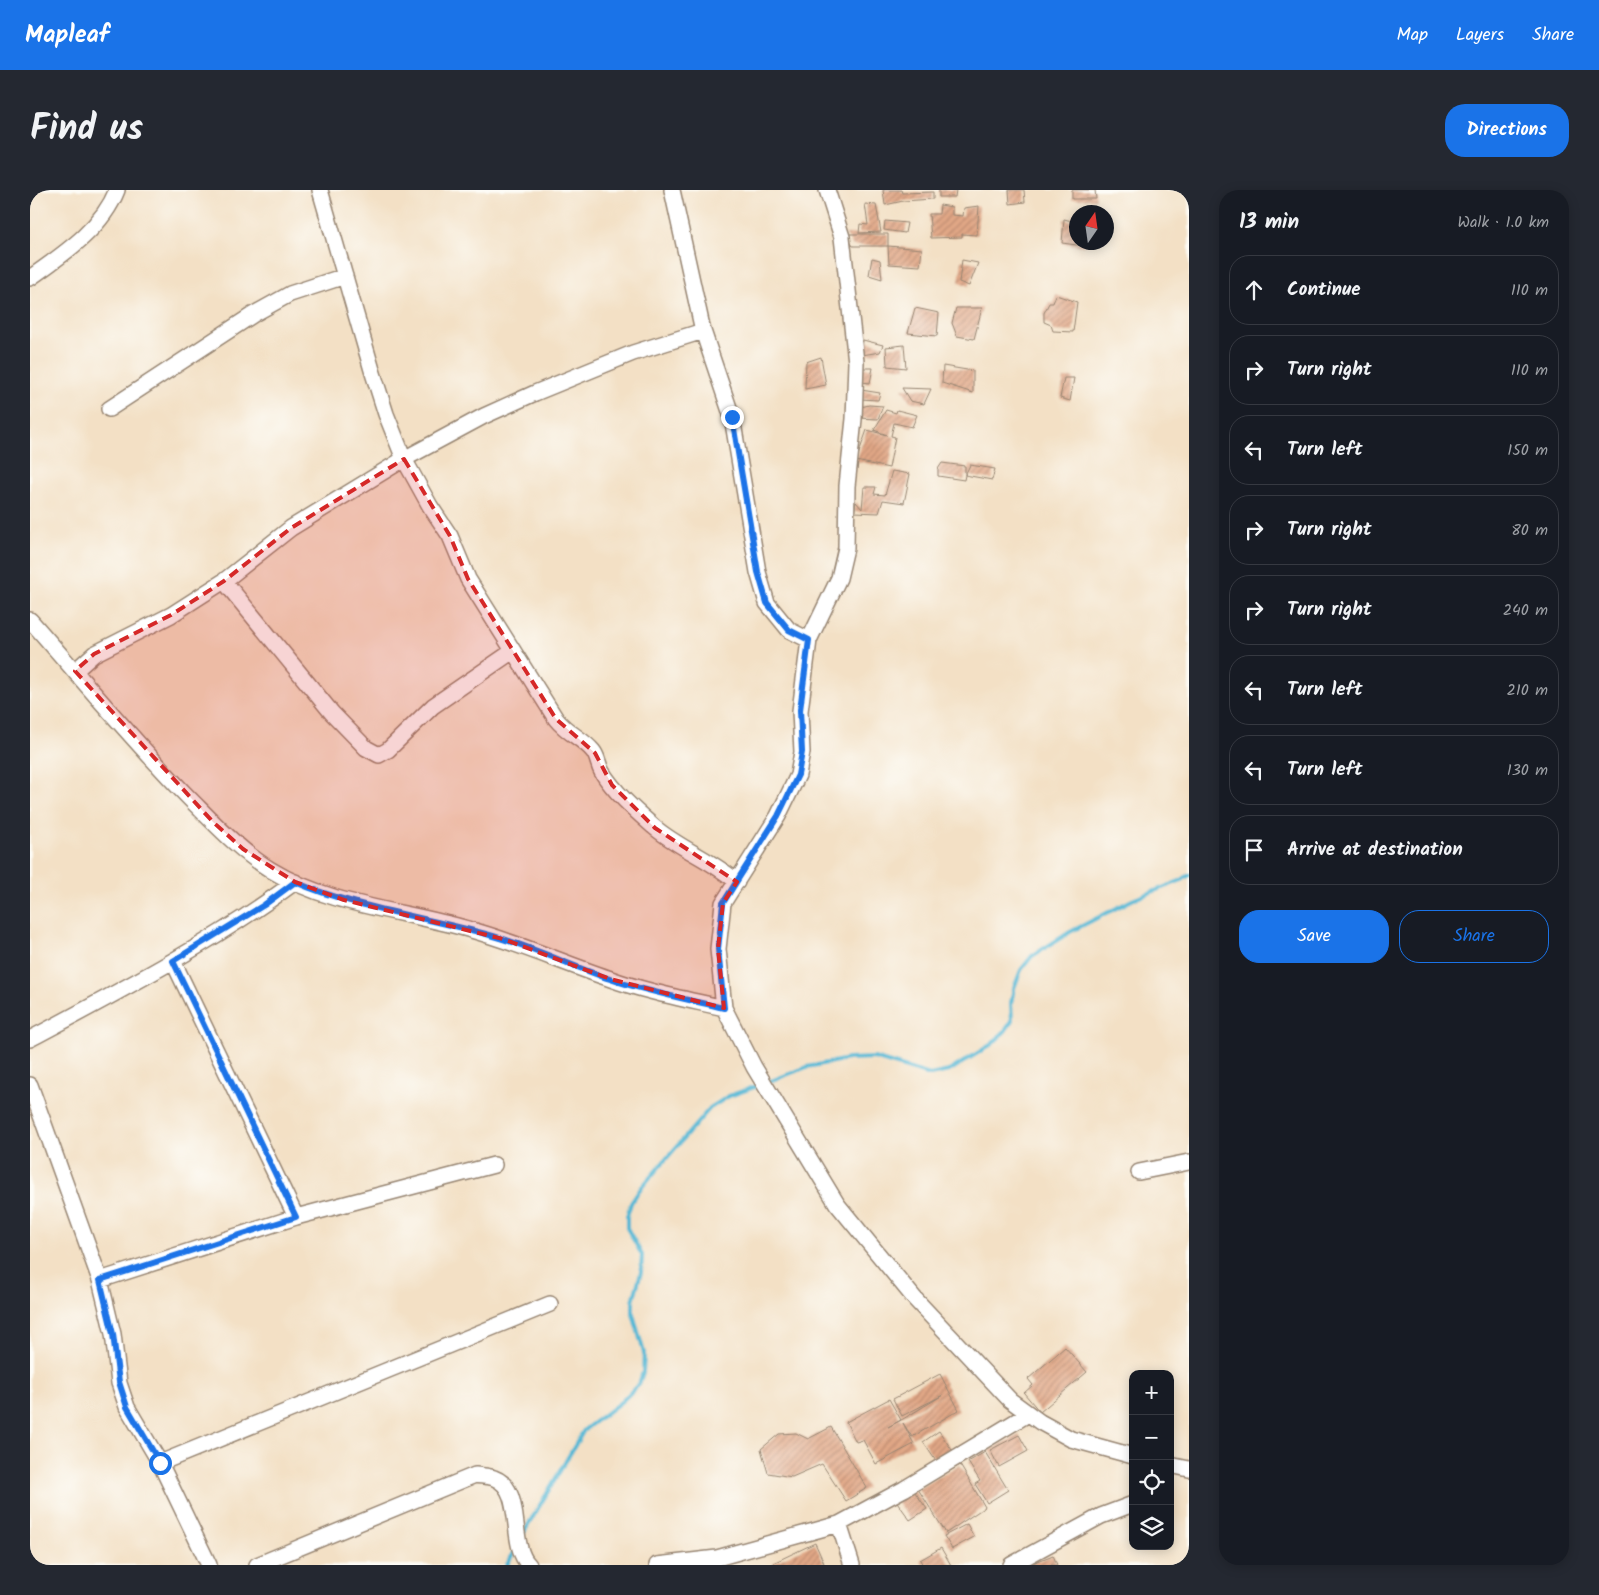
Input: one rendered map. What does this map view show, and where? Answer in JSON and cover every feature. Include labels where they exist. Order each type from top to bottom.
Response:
[{"type":"street","points":[[30,278],[57,258],[105,215],[117,190]]},
{"type":"street","points":[[320,190],[386,414],[404,458],[430,506],[450,536],[468,579],[556,719],[566,731],[586,744],[595,753],[601,770],[628,803],[655,828],[724,870],[737,882]]},
{"type":"street","points":[[672,190],[702,331],[732,417],[758,572],[767,603],[789,630],[809,640]]},
{"type":"street","points":[[827,190],[842,237],[856,362],[854,419],[846,486],[846,548],[839,578],[809,640],[800,710],[802,752],[798,775],[778,816],[723,903],[718,949],[724,1008],[754,1067],[836,1204],[915,1299],[1010,1400],[1028,1414],[1071,1439],[1129,1455]]},
{"type":"street","points":[[109,409],[254,314],[290,294],[344,276]]},
{"type":"street","points":[[75,671],[94,654],[171,615],[224,581],[291,528],[404,458],[484,416],[534,393],[633,353],[702,331]]},
{"type":"street","points":[[224,581],[332,713],[366,748],[378,755],[388,750],[433,706],[513,651]]},
{"type":"street","points":[[30,620],[165,773],[243,850],[270,870],[295,882],[344,900],[452,924],[503,939],[610,979],[660,994],[724,1008]]},
{"type":"street","points":[[30,1039],[173,961],[264,905],[295,882]]},
{"type":"street","points":[[173,961],[296,1217]]},
{"type":"street","points":[[30,1085],[100,1280],[113,1334],[119,1382],[127,1407],[160,1463],[209,1565]]},
{"type":"street","points":[[1139,1172],[1189,1162]]},
{"type":"street","points":[[100,1280],[296,1217],[494,1165]]},
{"type":"street","points":[[160,1463],[550,1304]]},
{"type":"street","points":[[657,1565],[717,1558],[839,1524],[904,1489],[1028,1414]]},
{"type":"street","points":[[257,1565],[475,1475],[494,1478],[504,1483],[515,1510],[518,1544],[529,1565]]},
{"type":"street","points":[[1012,1565],[1101,1516],[1130,1505]]},
{"type":"street","points":[[839,1524],[852,1565]]},
{"type":"highlighted area","points":[[404,459],[450,536],[468,579],[556,719],[595,753],[612,785],[655,828],[737,882],[723,903],[718,949],[724,1008],[610,979],[503,939],[344,900],[295,882],[243,849],[213,822],[75,671],[94,654],[171,615],[224,581],[291,528]]},
{"type":"building","points":[[883,190],[901,190],[902,193],[933,192],[933,199],[903,201],[885,205]]},
{"type":"building","points":[[939,190],[956,190],[955,197],[939,197]]},
{"type":"building","points":[[1009,190],[1024,190],[1025,202],[1010,204]]},
{"type":"building","points":[[1072,190],[1095,190],[1096,199],[1072,199]]},
{"type":"building","points":[[865,204],[876,205],[881,232],[859,233],[860,224],[868,225]]},
{"type":"building","points":[[940,205],[952,207],[952,215],[963,216],[964,208],[979,206],[977,235],[962,234],[962,237],[931,238],[929,214],[939,214]]},
{"type":"building","points":[[1064,219],[1069,220],[1069,244],[1062,243]]},
{"type":"building","points":[[885,221],[907,223],[905,233],[884,230]]},
{"type":"building","points":[[845,234],[888,234],[888,246],[853,246]]},
{"type":"building","points":[[888,246],[922,249],[920,266],[889,264]]},
{"type":"building","points":[[872,258],[880,260],[882,279],[869,275]]},
{"type":"building","points":[[962,260],[978,263],[969,286],[959,282]]},
{"type":"building","points":[[1056,295],[1077,302],[1073,332],[1053,331],[1051,325],[1044,322],[1044,313],[1049,303],[1053,303]]},
{"type":"building","points":[[915,308],[939,313],[937,336],[908,333]]},
{"type":"building","points":[[956,308],[982,308],[974,339],[957,336],[952,323]]},
{"type":"building","points":[[863,340],[883,345],[880,352],[862,355]]},
{"type":"building","points":[[904,345],[906,368],[887,366],[886,347]]},
{"type":"building","points":[[821,357],[826,385],[805,389],[806,362]]},
{"type":"building","points":[[943,366],[973,371],[973,393],[942,383]]},
{"type":"building","points":[[861,368],[873,368],[870,383],[862,382]]},
{"type":"building","points":[[1064,378],[1074,378],[1070,401],[1060,398]]},
{"type":"building","points":[[902,388],[931,389],[924,404],[910,401]]},
{"type":"building","points":[[861,390],[880,393],[878,400],[860,399]]},
{"type":"building","points":[[869,405],[883,406],[878,419],[857,418],[861,407]]},
{"type":"building","points":[[886,410],[896,413],[897,410],[917,415],[912,427],[894,423],[891,436],[895,437],[889,468],[856,461],[867,430],[887,435],[874,430]]},
{"type":"building","points":[[942,463],[965,466],[964,480],[938,476],[938,469]]},
{"type":"building","points":[[970,465],[995,469],[992,480],[965,475]]},
{"type":"building","points":[[892,471],[910,474],[904,503],[883,500],[879,513],[854,512],[856,502],[862,509],[864,487],[876,487],[874,494],[885,495]]},
{"type":"building","points":[[1065,1347],[1087,1372],[1040,1412],[1024,1393],[1033,1385],[1028,1379]]},
{"type":"building","points":[[940,1374],[959,1410],[912,1437],[903,1423],[914,1444],[876,1464],[863,1440],[856,1442],[846,1422],[889,1399],[901,1420],[888,1427],[903,1419],[943,1395],[902,1416],[893,1399]]},
{"type":"building","points":[[831,1427],[867,1488],[846,1501],[822,1464],[792,1477],[768,1473],[761,1449],[779,1434],[796,1433],[808,1439]]},
{"type":"building","points":[[939,1431],[954,1453],[938,1464],[923,1442]]},
{"type":"building","points":[[1019,1435],[1028,1451],[999,1467],[990,1450]]},
{"type":"building","points":[[985,1452],[1008,1490],[987,1503],[975,1484],[980,1481],[968,1462]]},
{"type":"building","points":[[960,1465],[985,1507],[946,1533],[918,1489]]},
{"type":"building","points":[[912,1488],[927,1509],[910,1520],[895,1499]]},
{"type":"building","points":[[967,1524],[974,1537],[952,1549],[944,1536]]},
{"type":"building","points":[[815,1543],[824,1563],[820,1565],[774,1565],[773,1563]]},
{"type":"building","points":[[941,1548],[951,1565],[923,1565],[920,1560]]},
{"type":"building","points":[[1053,1555],[1057,1565],[1028,1565]]},
{"type":"waterway","points":[[768,1082],[807,1067],[848,1059],[874,1058],[930,1075],[949,1071],[992,1044],[1005,1031],[1012,1021],[1011,1003],[1014,988],[1021,970],[1032,956],[1070,932],[1132,900],[1182,880],[1189,875]]},
{"type":"waterway","points":[[523,1534],[584,1430],[622,1401],[639,1384],[643,1372],[644,1353],[633,1314],[633,1301],[641,1272],[642,1255],[627,1228],[627,1216],[631,1203],[641,1188],[710,1108],[729,1096],[760,1085]]},
{"type":"waterway","points":[[507,1565],[515,1549]]},
{"type":"route","points":[[160,1463],[127,1407],[119,1382],[113,1334],[100,1280],[296,1217],[173,961],[264,905],[295,882],[312,890],[344,900],[452,924],[503,939],[610,979],[660,994],[724,1008],[718,949],[723,903],[778,816],[798,775],[802,752],[800,710],[809,640],[789,630],[778,619],[767,603],[758,572],[732,417]]}]
